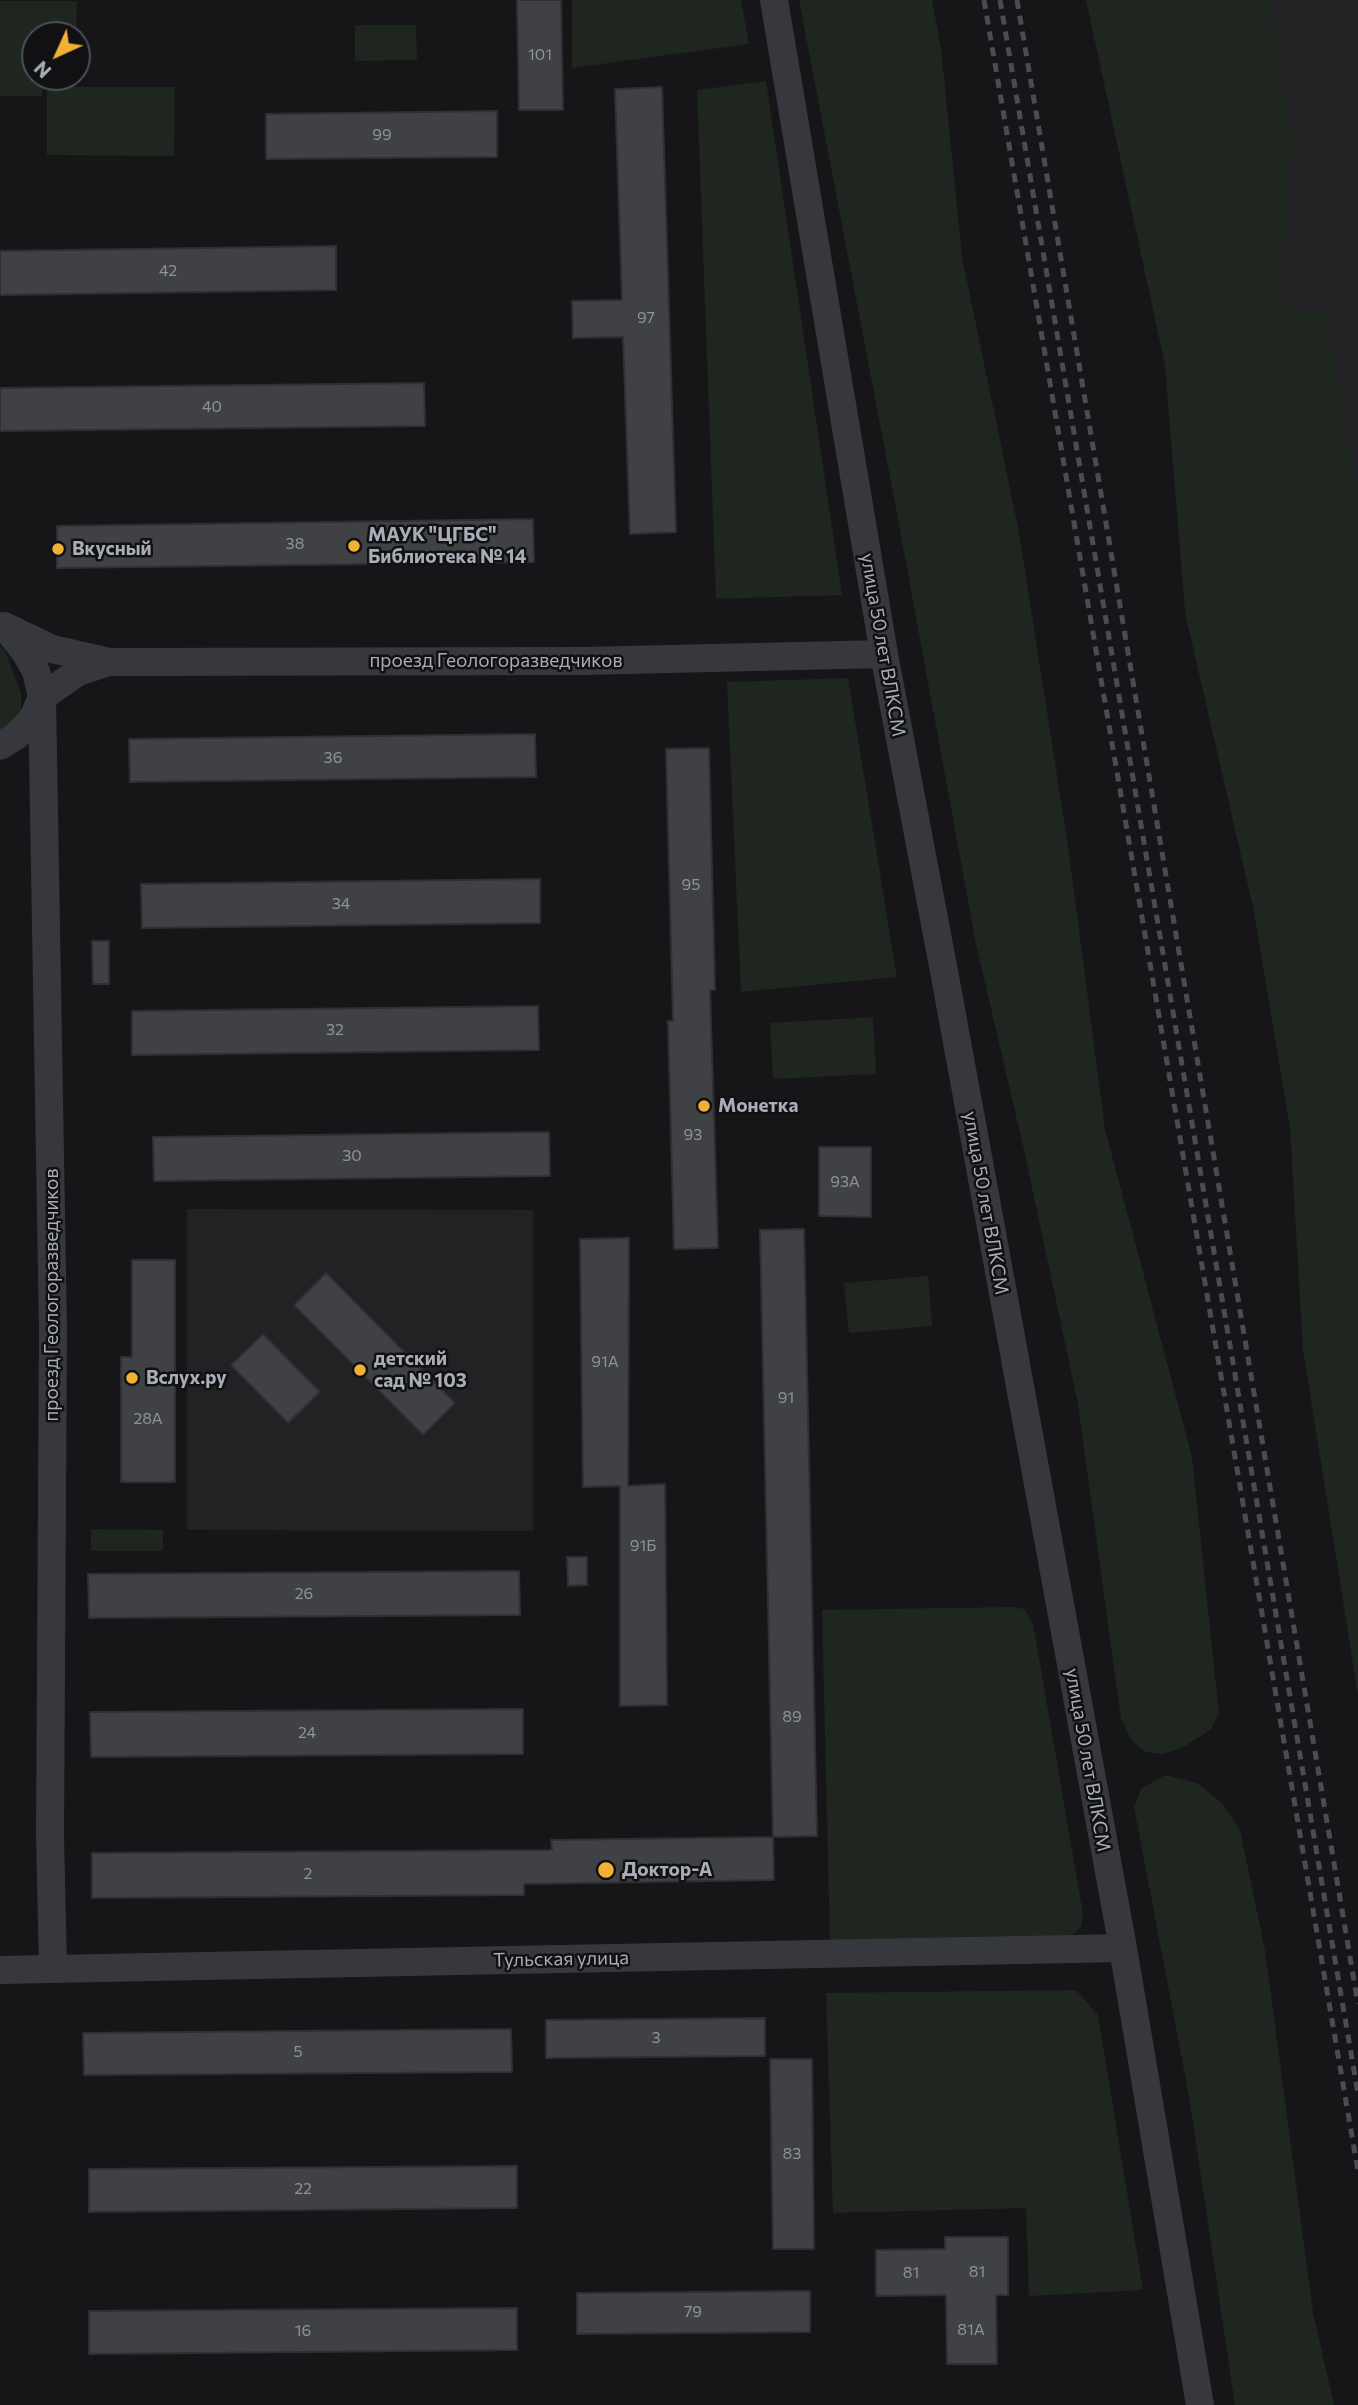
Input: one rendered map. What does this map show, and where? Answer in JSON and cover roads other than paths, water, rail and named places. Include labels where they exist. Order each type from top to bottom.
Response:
[{"type":"street","name":"улица 50 лет ВЛКСМ","points":[[774,0],[884,654],[1122,1948],[1200,2405]]},
{"type":"street","name":"проезд Геологоразведчиков","points":[[2,624],[52,649],[108,662],[583,661],[884,654]]},
{"type":"street","points":[[0,746],[16,736],[33,718],[42,696],[36,671],[25,652],[2,624]]},
{"type":"street","name":"проезд Геологоразведчиков","points":[[53,1969],[50,1835],[53,1330],[42,696],[78,672],[108,662]]},
{"type":"street","name":"Тульская улица","points":[[0,1970],[1122,1948]]},
{"type":"railway","points":[[984,0],[1358,2171]]},
{"type":"railway","points":[[1000,0],[1358,2094]]},
{"type":"railway","points":[[1017,0],[1358,2004]]},
{"type":"place","name":"МАУК \"ЦГБС\" Библиотека № 14","points":[[354,546]]},
{"type":"place","name":"Вкусный","points":[[58,549]]},
{"type":"place","name":"Монетка","points":[[704,1106]]},
{"type":"place","name":"детский сад № 103","points":[[360,1370]]},
{"type":"place","name":"Вслух.ру","points":[[132,1378]]},
{"type":"place","name":"Доктор-А","points":[[606,1870]]}]
